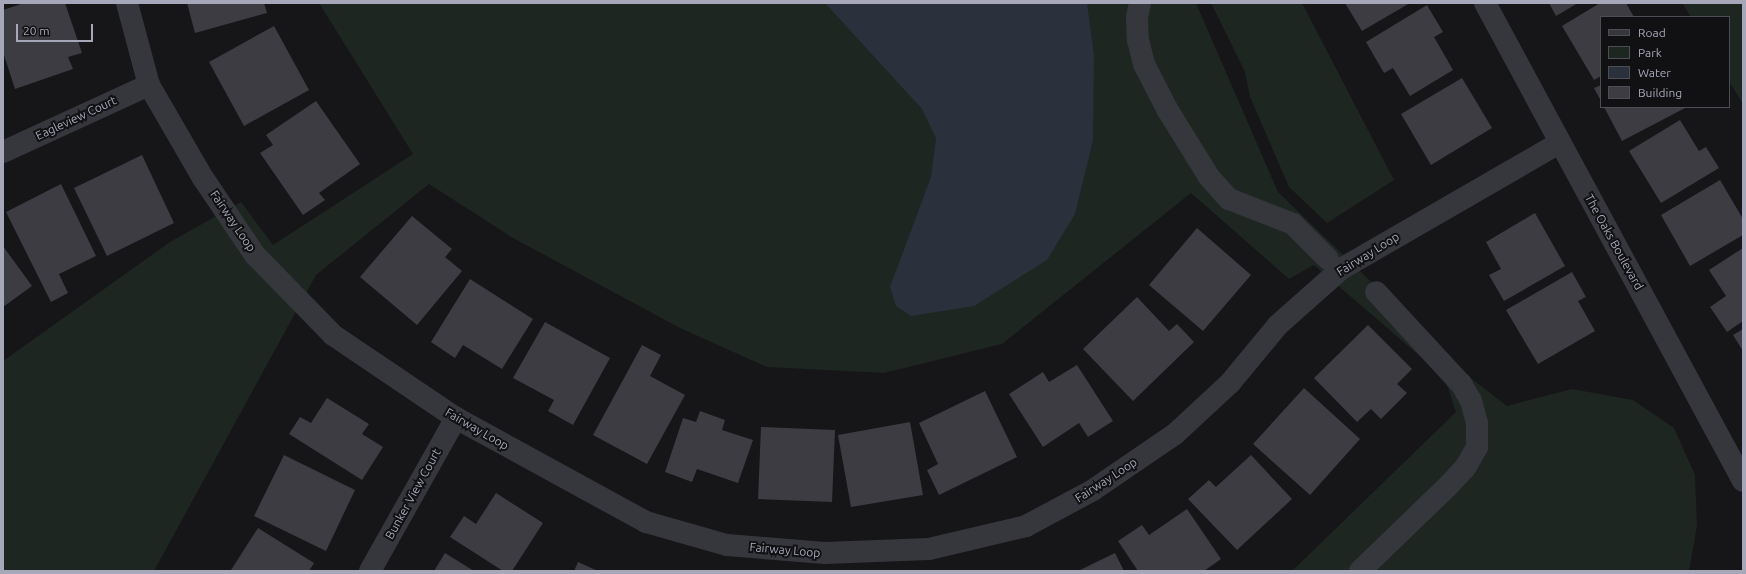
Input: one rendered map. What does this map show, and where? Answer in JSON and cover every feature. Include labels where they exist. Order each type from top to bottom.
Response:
[{"type":"street","name":"Fairway Loop","points":[[127,3],[149,85],[203,178],[255,255],[333,335],[456,418],[646,522],[726,545],[825,553],[929,549],[1026,526],[1093,490],[1175,434],[1230,383],[1278,325],[1341,269],[1559,144]]},
{"type":"street","points":[[1140,3],[1137,17],[1138,40],[1144,64],[1164,103],[1209,177],[1229,199],[1294,224],[1328,259]]},
{"type":"street","name":"The Oaks Boulevard","points":[[1485,3],[1559,144],[1608,229],[1743,481]]},
{"type":"street","name":"Eagleview Court","points":[[3,152],[149,85]]},
{"type":"street","points":[[1360,571],[1465,468],[1477,447],[1477,422],[1471,401],[1461,384],[1376,292]]},
{"type":"street","name":"Bunker View Court","points":[[370,571],[456,418]]},
{"type":"green space","points":[[319,3],[1196,3],[1278,192],[1472,379],[1507,406],[1572,389],[1633,400],[1674,428],[1695,475],[1697,526],[1689,571],[1292,571],[1456,412],[1444,377],[1314,265],[1289,279],[1191,193],[1002,344],[884,373],[767,367],[680,328],[513,238],[429,184],[316,275],[154,571],[3,571],[3,361],[170,242],[241,202],[273,245],[413,154]]},
{"type":"green space","points":[[1211,3],[1302,3],[1394,180],[1327,223],[1289,187],[1250,97],[1245,72]]},
{"type":"green space","points":[[1682,3],[1743,3],[1743,104],[1730,83],[1730,16],[1690,16]]},
{"type":"water","points":[[825,3],[1087,3],[1094,55],[1093,140],[1075,214],[1047,260],[974,306],[911,316],[896,306],[890,287],[931,177],[936,138],[922,109]]},
{"type":"building","points":[[24,3],[65,3],[82,53],[68,57],[73,69],[15,89],[3,52],[3,10]]},
{"type":"building","points":[[187,3],[264,3],[267,13],[195,33]]},
{"type":"building","points":[[1345,3],[1410,3],[1362,31]]},
{"type":"building","points":[[1549,3],[1578,3],[1556,16]]},
{"type":"building","points":[[1600,3],[1626,3],[1633,16],[1600,16],[1600,77],[1594,80],[1562,26]]},
{"type":"building","points":[[1427,5],[1443,32],[1434,37],[1453,70],[1410,96],[1393,68],[1384,73],[1366,42]]},
{"type":"building","points":[[274,26],[309,90],[244,126],[209,62]]},
{"type":"building","points":[[1462,78],[1492,128],[1431,165],[1401,114]]},
{"type":"building","points":[[1600,85],[1600,99],[1594,88]]},
{"type":"building","points":[[316,101],[360,164],[319,193],[325,200],[303,215],[260,153],[273,145],[266,135]]},
{"type":"building","points":[[1605,108],[1685,108],[1622,141]]},
{"type":"building","points":[[1680,120],[1699,151],[1706,147],[1719,168],[1661,203],[1629,151]]},
{"type":"building","points":[[142,155],[174,223],[107,256],[74,188]]},
{"type":"building","points":[[1720,180],[1743,219],[1743,235],[1690,266],[1661,215]]},
{"type":"building","points":[[61,184],[96,256],[59,274],[68,293],[51,302],[6,212]]},
{"type":"building","points":[[1535,213],[1565,266],[1504,301],[1489,275],[1501,269],[1486,242]]},
{"type":"building","points":[[412,216],[452,249],[445,257],[462,271],[417,325],[360,277]]},
{"type":"building","points":[[1197,228],[1251,275],[1203,331],[1149,285]]},
{"type":"building","points":[[3,246],[32,286],[3,307]]},
{"type":"building","points":[[1743,248],[1743,321],[1727,332],[1710,307],[1726,296],[1709,270]]},
{"type":"building","points":[[1572,272],[1586,297],[1578,301],[1595,331],[1538,364],[1506,310]]},
{"type":"building","points":[[470,279],[533,319],[502,369],[463,345],[455,358],[431,342]]},
{"type":"building","points":[[1137,297],[1169,331],[1177,324],[1194,342],[1133,401],[1083,349]]},
{"type":"building","points":[[545,322],[610,358],[573,425],[548,411],[554,400],[513,378]]},
{"type":"building","points":[[1368,325],[1412,369],[1397,384],[1407,393],[1381,419],[1371,409],[1357,422],[1314,378]]},
{"type":"building","points":[[1743,329],[1743,351],[1733,335]]},
{"type":"building","points":[[642,345],[661,355],[650,376],[685,395],[647,464],[593,435]]},
{"type":"building","points":[[1077,365],[1113,421],[1088,437],[1079,423],[1043,447],[1009,394],[1043,372],[1049,382]]},
{"type":"building","points":[[1304,388],[1360,439],[1310,495],[1253,444]]},
{"type":"building","points":[[985,391],[1017,457],[939,495],[927,470],[938,464],[919,423]]},
{"type":"building","points":[[327,398],[369,424],[362,434],[383,447],[362,480],[289,434],[300,417],[311,423]]},
{"type":"building","points":[[700,411],[725,420],[722,430],[753,440],[738,483],[697,469],[692,482],[665,472],[683,418],[696,422]]},
{"type":"building","points":[[910,422],[923,495],[851,507],[838,435]]},
{"type":"building","points":[[761,427],[835,430],[832,502],[758,499]]},
{"type":"building","points":[[284,455],[355,490],[326,551],[254,516]]},
{"type":"building","points":[[1251,455],[1292,499],[1237,550],[1188,499],[1209,480],[1216,487]]},
{"type":"building","points":[[496,493],[543,523],[512,571],[503,571],[450,537],[464,516],[476,524]]},
{"type":"building","points":[[1187,509],[1221,559],[1204,571],[1138,571],[1118,541],[1142,525],[1149,535]]},
{"type":"building","points":[[258,528],[314,563],[309,571],[231,570]]},
{"type":"building","points":[[445,553],[474,571],[434,571]]},
{"type":"building","points":[[1115,553],[1124,571],[1078,571]]},
{"type":"building","points":[[578,562],[598,571],[574,571]]}]
